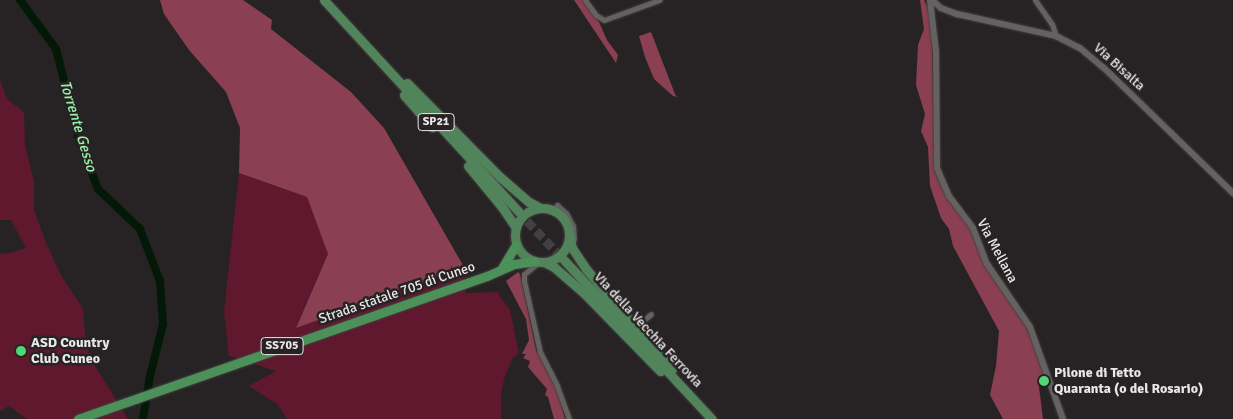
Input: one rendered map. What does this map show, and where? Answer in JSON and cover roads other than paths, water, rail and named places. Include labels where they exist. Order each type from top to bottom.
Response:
[{"type":"highway","points":[[498,272],[508,260],[516,245]]},
{"type":"highway","name":"SS705","points":[[498,272],[514,264],[539,262]]},
{"type":"highway","name":"Strada statale 705 di Cuneo","points":[[78,419],[498,272]]},
{"type":"main road","name":"SP21","points":[[324,0],[518,211]]},
{"type":"main road","points":[[354,33],[369,43],[500,178],[529,202],[541,208],[554,211],[563,218],[572,248],[586,269],[660,353],[686,391]]},
{"type":"main road","points":[[354,33],[362,49],[489,190],[516,228]]},
{"type":"main road","points":[[541,208],[525,214],[516,228],[516,245],[524,256],[539,262],[570,280],[652,364],[686,391]]},
{"type":"main road","points":[[539,262],[552,260],[562,253],[569,234]]},
{"type":"main road","name":"Via della Vecchia Ferrovia","points":[[564,260],[712,419]]},
{"type":"street","points":[[585,0],[596,16],[604,20],[659,0]]},
{"type":"street","name":"Via Bisalta","points":[[931,0],[941,8],[957,14],[1056,36],[1091,56],[1233,193]]},
{"type":"street","name":"Via Mellana","points":[[931,0],[936,52],[937,168],[949,196],[973,228],[987,264],[1030,327],[1063,419]]},
{"type":"street","points":[[1035,0],[1052,24],[1056,36]]},
{"type":"street","points":[[554,211],[557,205],[566,212],[573,226],[574,241],[579,253],[634,320],[640,323],[651,314]]},
{"type":"street","points":[[539,262],[524,274],[524,280],[540,352],[557,386],[568,419]]},
{"type":"waterway","name":"Torrente Gesso","points":[[20,0],[56,49],[79,139],[98,189],[140,229],[160,281],[163,324],[150,376],[143,419]]},
{"type":"tunnel","points":[[518,211],[564,260]]},
{"type":"place","name":"ASD Country Club Cuneo","points":[[21,351]]},
{"type":"place","name":"Pilone di Tetto Quaranta (o del Rosario)","points":[[1044,381]]}]
